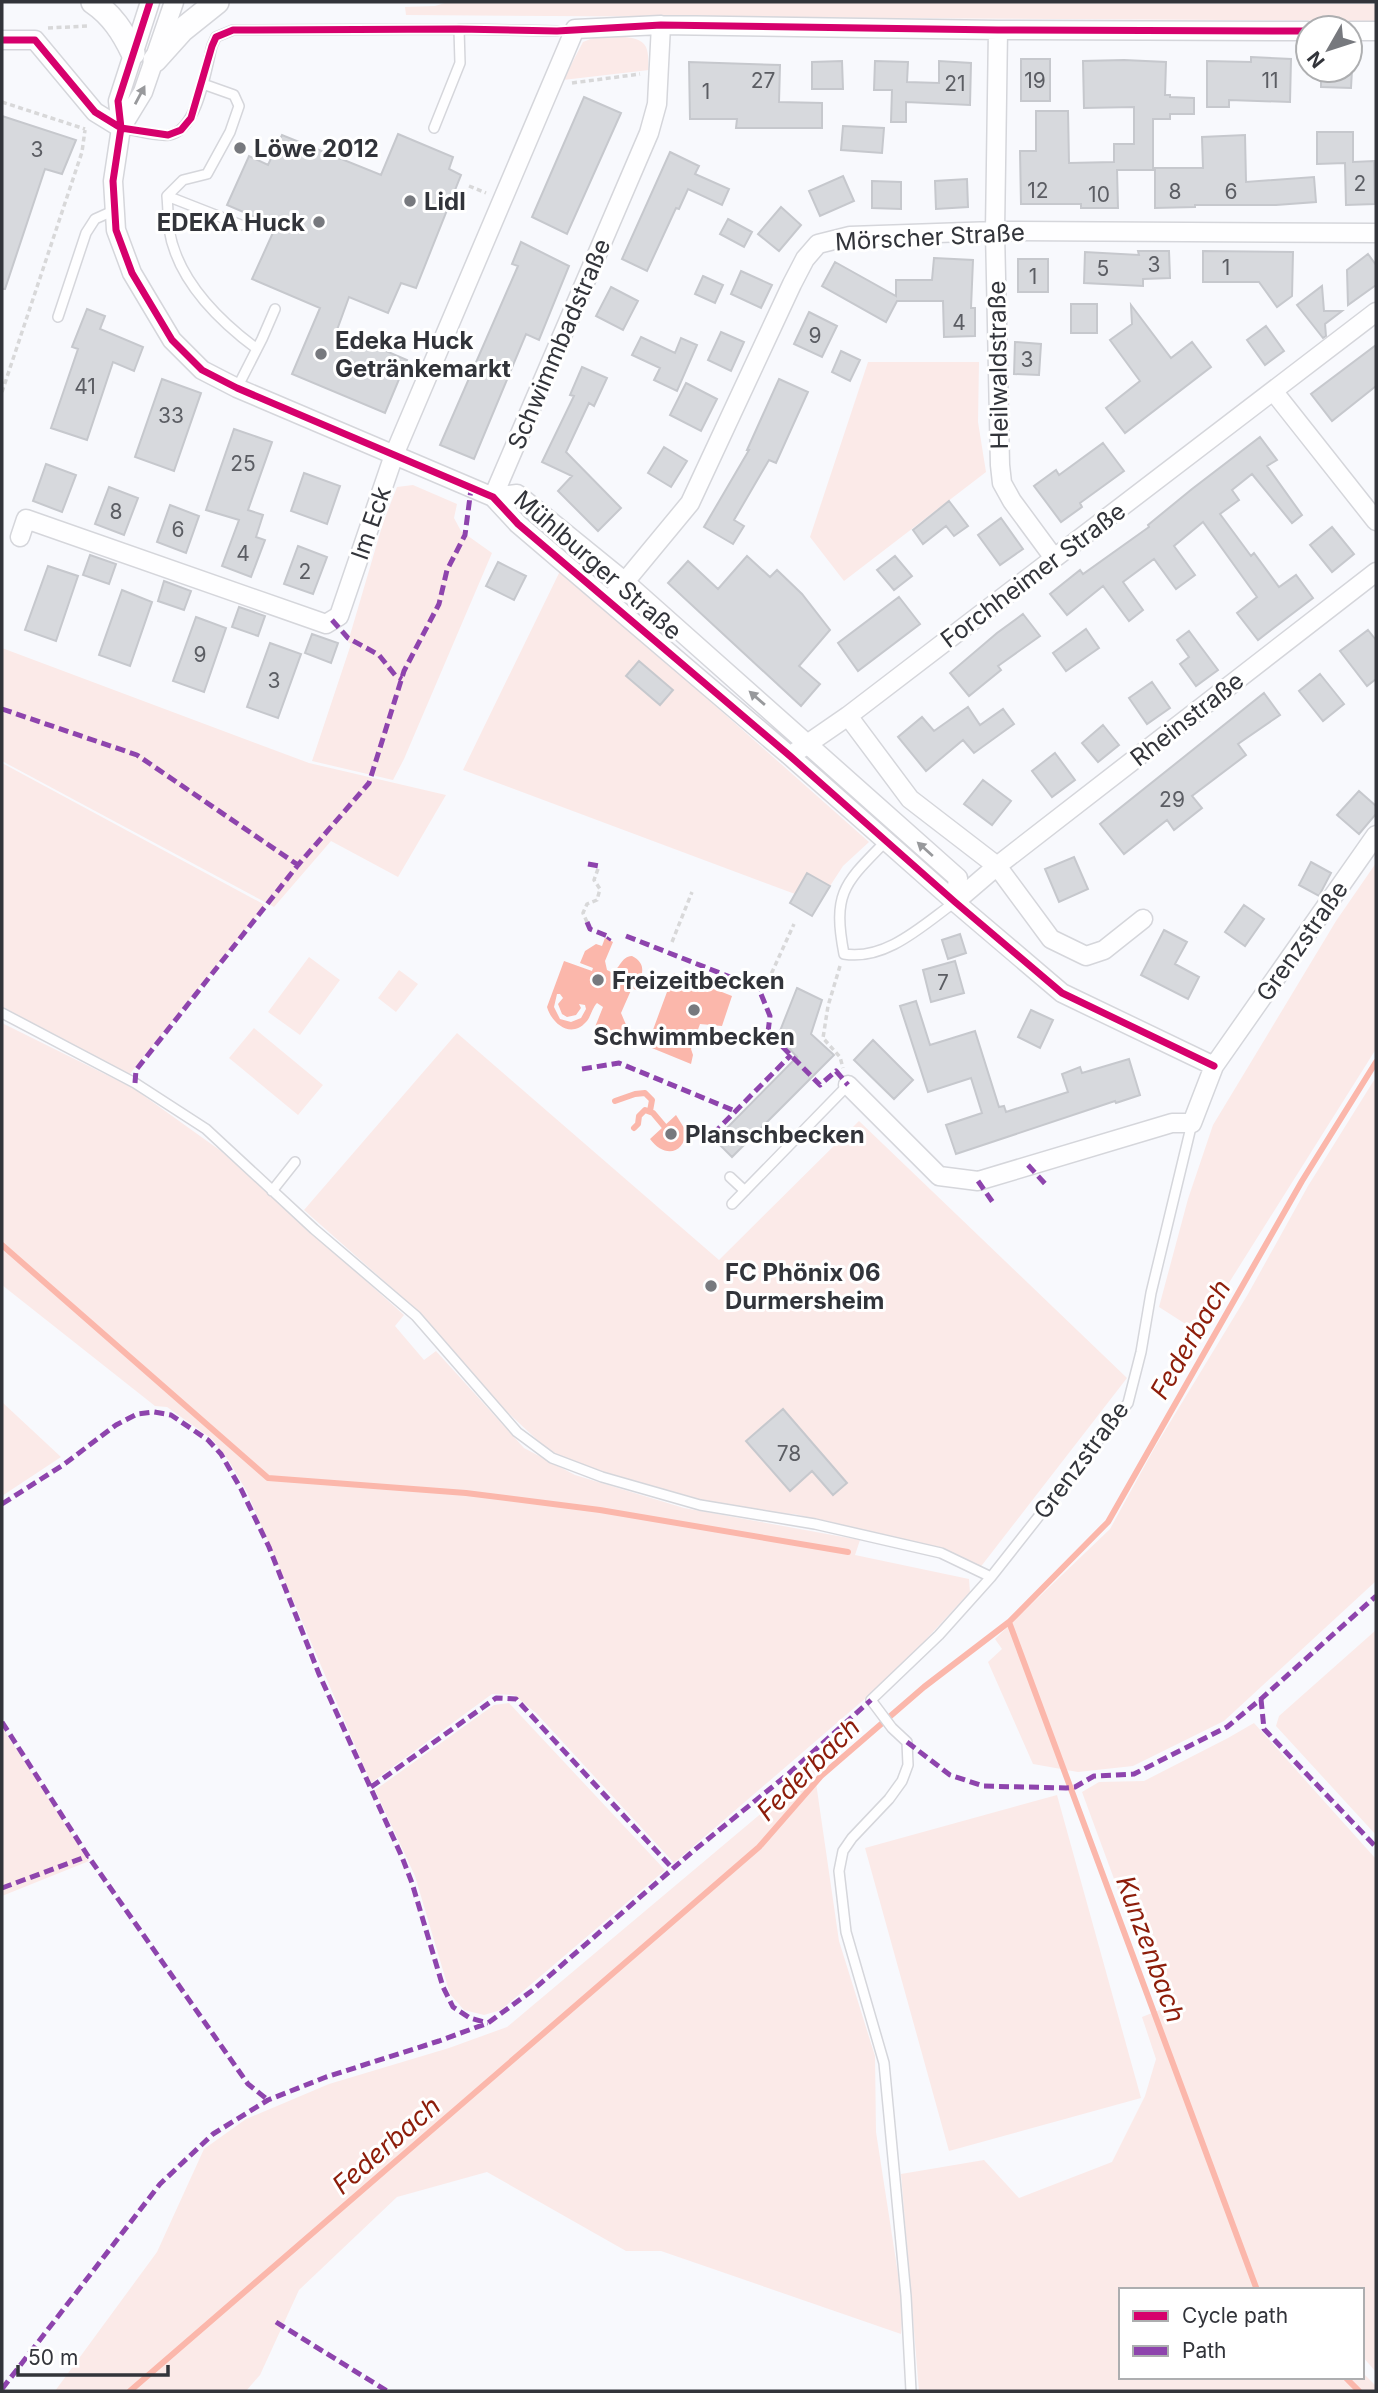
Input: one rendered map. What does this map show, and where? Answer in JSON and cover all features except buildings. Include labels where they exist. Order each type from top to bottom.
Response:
[{"type":"street","points":[[93,2],[112,18],[144,57],[217,2]]},
{"type":"street","name":"Mühlburger Straße","points":[[150,2],[143,92],[121,128],[113,181],[116,230],[132,273],[172,340],[202,370],[237,388],[493,496],[518,524],[1062,993],[1214,1066]]},
{"type":"street","name":"Mühlburger Straße","points":[[144,57],[174,2]]},
{"type":"street","points":[[566,30],[661,25],[1294,31]]},
{"type":"street","name":"Schwimmbadstraße","points":[[493,496],[649,133],[657,104],[661,25]]},
{"type":"street","name":"Im Eck","points":[[20,537],[26,519],[326,624],[339,616],[394,455],[553,81],[566,30]]},
{"type":"street","name":"Heilwaldstraße","points":[[998,30],[995,231],[1000,465],[1002,483],[1054,558]]},
{"type":"street","points":[[2,40],[35,40],[95,112],[121,128]]},
{"type":"street","name":"Mörscher Straße","points":[[609,601],[690,503],[792,285],[805,259],[818,244],[850,236],[995,231],[1376,233]]},
{"type":"street","name":"Forchheimer Straße","points":[[790,756],[848,716],[1376,312]]},
{"type":"street","points":[[1274,392],[1376,521]]},
{"type":"street","points":[[493,496],[517,494],[624,581],[958,878],[955,902]]},
{"type":"street","name":"Rheinstraße","points":[[955,902],[997,866],[1376,572]]},
{"type":"street","points":[[848,716],[910,799],[997,866],[1051,940],[1086,956],[1104,950],[1143,919]]},
{"type":"street","name":"Grenzstraße","points":[[1192,1123],[1214,1066],[1376,835]]},
{"type":"street","points":[[848,1085],[939,1175],[978,1181],[1172,1123],[1192,1123]]},
{"type":"lane","points":[[434,128],[460,63],[459,29]]},
{"type":"lane","points":[[121,128],[168,135],[181,130],[191,118],[216,37],[233,30],[566,30]]},
{"type":"lane","points":[[203,84],[234,95],[239,106],[230,132],[207,174],[183,180],[167,196],[169,231],[181,265],[215,315],[257,349]]},
{"type":"lane","points":[[167,196],[241,225]]},
{"type":"lane","points":[[58,317],[86,233],[96,219],[115,210]]},
{"type":"lane","points":[[237,388],[275,309]]},
{"type":"lane","points":[[886,841],[852,877],[840,900],[844,954],[858,956],[878,952],[916,930],[955,902]]},
{"type":"lane","points":[[2,1013],[135,1083],[206,1129],[271,1191],[416,1316],[517,1432],[552,1458],[602,1477],[700,1505],[815,1524],[941,1553],[991,1577]]},
{"type":"lane","points":[[732,1204],[848,1085]]},
{"type":"lane","name":"Grenzstraße","points":[[911,2391],[906,2296],[884,2063],[846,1932],[839,1871],[843,1851],[889,1799],[902,1781],[908,1765],[907,1742],[892,1728],[871,1700],[939,1635],[991,1577],[1128,1403],[1141,1352],[1150,1293],[1192,1123]]},
{"type":"lane","points":[[271,1191],[295,1162]]},
{"type":"lane","points":[[730,1177],[745,1191]]},
{"type":"path","points":[[553,81],[564,85],[649,72],[658,73]]},
{"type":"path","points":[[2,102],[85,130]]},
{"type":"path","points":[[2,393],[82,152],[85,130],[95,112]]},
{"type":"path","points":[[587,922],[583,913],[587,904],[597,900],[600,890],[594,880],[599,866]]},
{"type":"path","points":[[672,942],[692,892]]},
{"type":"path","points":[[768,981],[794,924]]},
{"type":"path","points":[[844,954],[828,1006],[823,1038],[840,1056],[848,1085]]},
{"type":"shaded area","points":[[448,2],[1376,4],[1376,21],[1364,21],[1364,14],[1294,14],[1294,20],[406,15],[405,7],[435,6]]},
{"type":"shaded area","points":[[622,37],[642,42],[647,50],[649,70],[563,80],[583,42],[593,38]]},
{"type":"shaded area","points":[[868,362],[979,362],[978,422],[986,472],[844,581],[810,537]]},
{"type":"shaded area","points":[[413,485],[457,504],[454,518],[461,531],[492,553],[393,780],[312,761],[351,644],[348,642],[383,523],[397,487]]},
{"type":"shaded area","points":[[561,569],[869,842],[843,866],[830,886],[807,873],[795,894],[463,770]]},
{"type":"shaded area","points":[[2,648],[309,763],[446,795],[398,877],[331,841],[274,907],[2,761]]},
{"type":"shaded area","points":[[2,763],[265,905],[129,1075],[2,1009]]},
{"type":"shaded area","points":[[1376,863],[1376,1049],[1198,1332],[1159,1307],[1188,1199],[1213,1125],[1336,921]]},
{"type":"shaded area","name":"Freizeitbecken","points":[[605,938],[613,942],[605,961],[607,970],[611,972],[632,956],[642,967],[636,990],[632,988],[621,1013],[627,1027],[619,1032],[595,1027],[603,1007],[597,1003],[588,1020],[580,1027],[563,1027],[553,1019],[547,1007],[564,961],[592,971],[593,968],[580,963],[585,951],[596,944],[602,946]],"holes":[[[557,994],[563,998],[558,1004],[562,1014],[567,1017],[576,1015],[581,1008],[579,1004],[585,1005],[586,1009],[581,1018],[571,1022],[560,1019],[554,1007]]]},
{"type":"shaded area","points":[[309,957],[340,980],[300,1035],[268,1012]]},
{"type":"shaded area","points":[[399,970],[418,984],[396,1012],[378,998]]},
{"type":"shaded area","name":"Schwimmbecken","points":[[674,973],[732,996],[722,1026],[700,1024],[691,1049],[691,1064],[647,1046]]},
{"type":"shaded area","points":[[2,1023],[133,1088],[221,1151],[404,1315],[395,1326],[424,1360],[436,1351],[524,1448],[575,1475],[684,1508],[860,1540],[855,1555],[969,1579],[970,1592],[908,1659],[867,1697],[674,1863],[536,1713],[514,1695],[492,1694],[371,1783],[247,1492],[229,1461],[212,1439],[167,1407],[155,1406],[2,1285]]},
{"type":"shaded area","points":[[254,1028],[323,1085],[298,1115],[229,1058]]},
{"type":"shaded area","name":"FC Phönix 06 Durmersheim","points":[[457,1033],[719,1260],[859,1121],[1127,1378],[979,1569],[935,1548],[794,1514],[765,1513],[663,1492],[583,1466],[548,1450],[505,1410],[419,1312],[304,1210]]},
{"type":"shaded area","points":[[1376,1077],[1376,1581],[1224,1721],[1133,1766],[1078,1772],[1033,1764],[988,1662],[1002,1649],[995,1639],[1110,1529],[1308,1186]]},
{"type":"shaded area","name":"Planschbecken","points":[[676,1115],[686,1131],[684,1139],[677,1149],[661,1149],[650,1139]]},
{"type":"shaded area","points":[[2,1402],[61,1457],[2,1496]]},
{"type":"shaded area","points":[[1376,1630],[1376,1835],[1276,1726],[1279,1716]]},
{"type":"shaded area","points":[[509,1703],[665,1870],[501,2010],[484,2015],[464,2010],[450,1994],[415,1876],[375,1790],[494,1705]]},
{"type":"shaded area","points":[[1254,1723],[1376,1859],[1376,2372],[1364,2358],[1364,2288],[1119,2288],[1119,2379],[1364,2379],[1364,2374],[1376,2386],[1376,2391],[919,2391],[901,2174],[984,2160],[1019,2198],[1112,2162],[1145,2096],[1156,2059],[1142,2017],[1162,2009],[1082,1792],[1099,1782],[1144,1781]]},
{"type":"shaded area","points":[[2,1727],[89,1861],[2,1896]]},
{"type":"shaded area","points":[[814,1769],[839,1941],[875,2056],[876,2132],[903,2306],[901,2334],[661,2251],[626,2251],[487,2172],[397,2197],[299,2290],[260,2375],[246,2391],[55,2391],[157,2252],[204,2149],[246,2119],[329,2084],[449,2048],[507,2027]]},
{"type":"shaded area","points":[[1057,1795],[1141,2098],[949,2151],[865,1848]]},
{"type":"waterway","name":"Federbach","points":[[130,2391],[759,1847],[821,1776],[924,1687],[1009,1622],[1108,1522],[1302,1181],[1376,1062]]},
{"type":"waterway","points":[[615,1101],[645,1093],[652,1100],[650,1111]]},
{"type":"waterway","points":[[634,1128],[645,1110],[653,1113],[664,1126]]},
{"type":"waterway","points":[[2,1245],[268,1478],[466,1493],[600,1510],[848,1552]]},
{"type":"waterway","name":"Kunzenbach","points":[[1009,1622],[1256,2288]]},
{"type":"waterway","name":"Kunzenbach","points":[[1347,2379],[1359,2391]]},
{"type":"marked path","points":[[135,1083],[136,1070],[298,865],[369,783],[404,671],[439,604],[447,570],[465,535],[471,489]]},
{"type":"marked path","points":[[332,620],[348,638],[379,655],[395,675],[402,679]]},
{"type":"marked path","points":[[2,709],[137,755],[298,865]]},
{"type":"marked path","points":[[588,864],[599,866]]},
{"type":"marked path","points":[[587,922],[590,929],[610,937],[608,940]]},
{"type":"marked path","points":[[626,936],[763,990]]},
{"type":"marked path","points":[[768,981],[761,994],[770,1016],[768,1032],[820,1085],[836,1071],[848,1085]]},
{"type":"marked path","points":[[713,1134],[791,1055]]},
{"type":"marked path","points":[[582,1069],[619,1063],[735,1111]]},
{"type":"marked path","points":[[1028,1165],[1048,1187]]},
{"type":"marked path","points":[[978,1181],[994,1204]]},
{"type":"marked path","points":[[2,1504],[63,1465],[116,1425],[137,1414],[154,1412],[171,1415],[208,1440],[221,1454],[241,1489],[269,1547],[319,1674],[402,1857],[443,1987],[453,2007],[470,2018],[488,2023]]},
{"type":"marked path","points":[[907,1742],[950,1775],[983,1786],[1066,1788],[1075,1787],[1094,1776],[1134,1774],[1227,1727],[1376,1596]]},
{"type":"marked path","points":[[371,1787],[496,1698],[516,1699],[673,1869]]},
{"type":"marked path","points":[[1261,1699],[1264,1729],[1376,1847]]},
{"type":"marked path","points":[[2,2389],[160,2184],[213,2134],[268,2100],[326,2077],[488,2023],[533,1990],[692,1852],[787,1775],[871,1700]]},
{"type":"marked path","points":[[2,1722],[88,1856],[248,2084],[268,2100]]},
{"type":"marked path","points":[[2,1888],[88,1856]]},
{"type":"marked path","points":[[276,2322],[387,2391]]},
{"type":"cycle path","points":[[150,2],[118,101],[121,128],[113,181],[116,230],[132,273],[172,340],[202,370],[237,388],[493,497],[518,524],[1062,993],[1214,1066]]},
{"type":"cycle path","points":[[2,40],[35,40],[95,112],[121,128],[168,135],[181,130],[191,118],[216,37],[233,30],[557,31],[661,25],[1294,31]]},
{"type":"place","name":"Löwe 2012","points":[[240,148]]},
{"type":"place","name":"Lidl","points":[[410,201]]},
{"type":"place","name":"EDEKA Huck","points":[[319,222]]},
{"type":"place","name":"Edeka Huck Getränkemarkt","points":[[321,354]]},
{"type":"place","name":"Freizeitbecken","points":[[598,980]]},
{"type":"place","name":"Schwimmbecken","points":[[694,1010]]},
{"type":"place","name":"Planschbecken","points":[[671,1134]]},
{"type":"place","name":"FC Phönix 06 Durmersheim","points":[[711,1286]]}]
